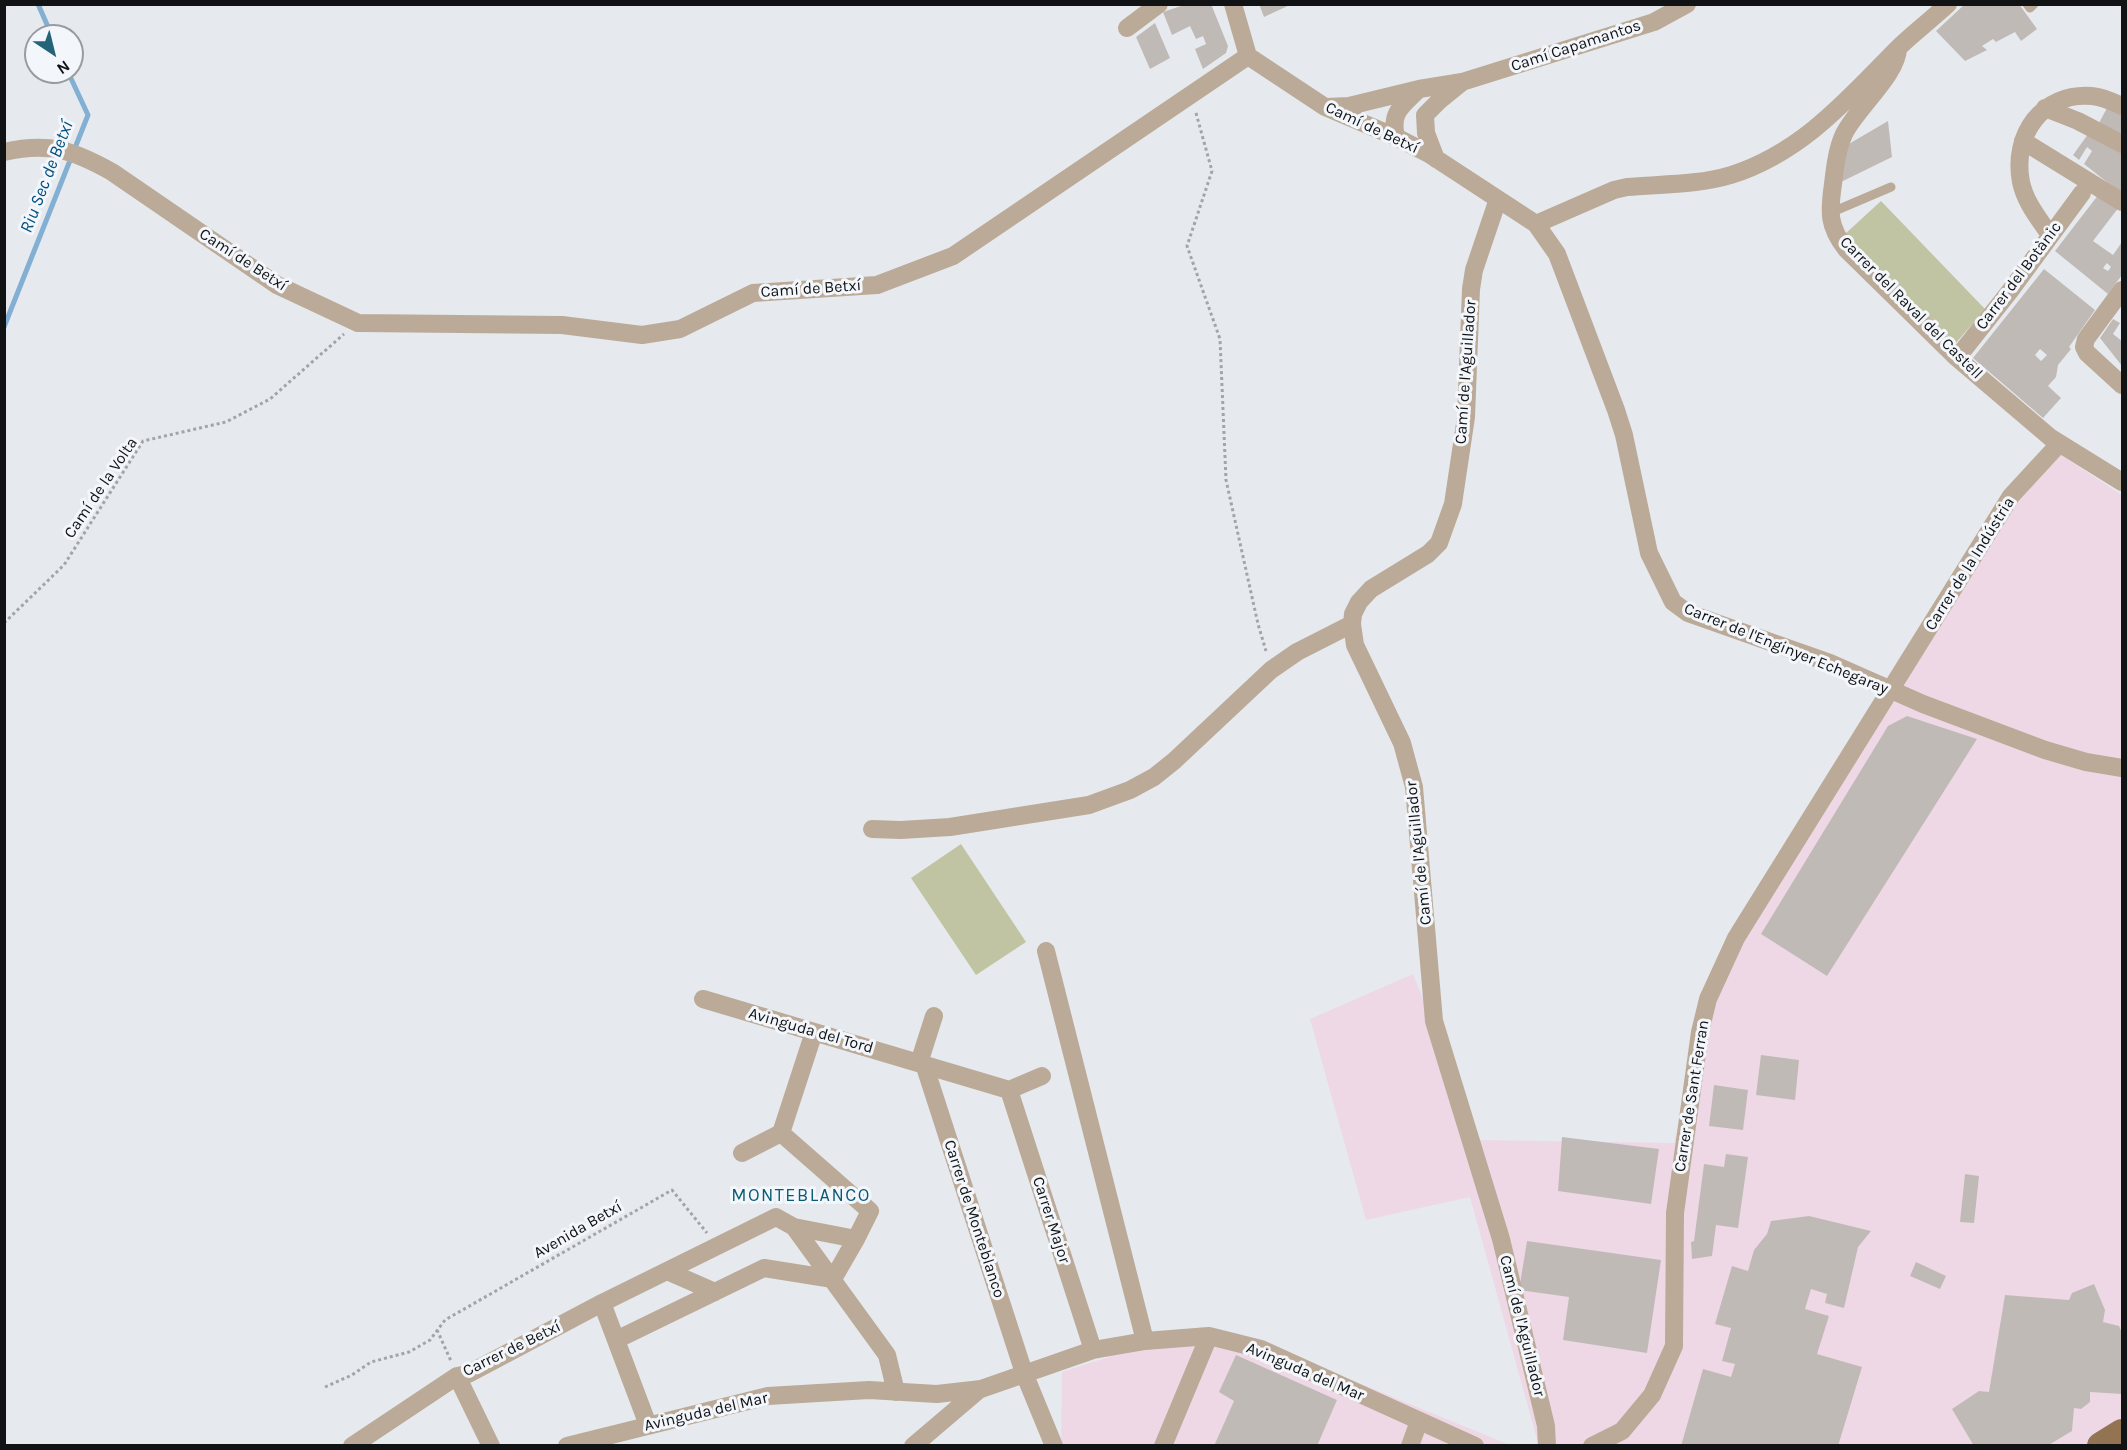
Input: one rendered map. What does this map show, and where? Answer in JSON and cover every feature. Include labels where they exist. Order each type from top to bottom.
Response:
[{"type":"main road","points":[[2101,1446],[2122,1434]]},
{"type":"street","points":[[1127,28],[1159,4]]},
{"type":"street","points":[[1233,4],[1248,56]]},
{"type":"street","name":"Camí Capamantos","points":[[1325,107],[1349,106],[1419,89],[1462,82],[1654,22],[1688,4]]},
{"type":"street","points":[[1536,224],[1614,190],[1713,179],[1742,171],[1763,161],[1819,126],[1855,94],[1898,48],[1944,6]]},
{"type":"street","name":"Carrer del Raval del Castell","points":[[1898,48],[1894,66],[1845,133],[1839,147],[1830,213],[1834,230],[1846,249],[1957,358],[2060,444],[2122,482]]},
{"type":"street","name":"Camí de Betxí","points":[[4,152],[52,147],[84,156],[112,172],[277,285],[357,323],[562,325],[642,335],[680,329],[753,293],[877,285],[953,256],[1248,56],[1325,107],[1396,137],[1436,159],[1498,199]]},
{"type":"street","name":"Camí Capamantos","points":[[1396,137],[1462,82]]},
{"type":"street","points":[[1396,137],[1393,123],[1398,111],[1419,89]]},
{"type":"street","points":[[2050,235],[2033,210],[2021,183],[2020,157],[2023,141],[2033,119],[2045,108],[2070,97],[2094,96],[2122,106]]},
{"type":"street","points":[[2045,108],[2078,121],[2122,144]]},
{"type":"street","points":[[1425,115],[1426,133],[1436,159]]},
{"type":"street","points":[[2023,141],[2122,202]]},
{"type":"street","name":"Carrer del Botànic","points":[[1957,358],[2082,194]]},
{"type":"street","name":"Carrer de l'Enginyer Echegaray","points":[[1498,199],[1536,224],[1557,254],[1624,435],[1649,553],[1673,602],[1688,613],[1830,663],[1890,691],[2045,750],[2086,762],[2122,768]]},
{"type":"street","name":"Camí de l'Aguillador","points":[[1498,199],[1480,252],[1471,289],[1466,417],[1454,504],[1438,543],[1428,554],[1371,589],[1359,602],[1353,614],[1352,624],[1355,645],[1402,743],[1414,787],[1434,1021],[1501,1239],[1546,1426],[1547,1446]]},
{"type":"street","points":[[2122,290],[2086,339],[2084,347],[2086,353],[2122,385]]},
{"type":"street","name":"Carrer de la Indústria","points":[[1890,691],[2011,496],[2060,444]]},
{"type":"street","points":[[872,829],[950,827],[1089,805],[1130,790],[1154,777],[1174,761],[1271,670],[1298,652],[1352,624]]},
{"type":"street","name":"Carrer de Sant Ferran","points":[[1592,1446],[1622,1431],[1652,1395],[1674,1346],[1675,1213],[1700,1032],[1708,999],[1736,938],[1890,691]]},
{"type":"street","points":[[1046,951],[1145,1341]]},
{"type":"street","name":"Avinguda del Tord","points":[[703,999],[921,1064]]},
{"type":"street","points":[[934,1016],[921,1064],[1009,1089],[1042,1076]]},
{"type":"street","points":[[742,1153],[781,1133],[814,1032]]},
{"type":"street","name":"Carrer de Monteblanco","points":[[921,1064],[1024,1373]]},
{"type":"street","name":"Carrer Major","points":[[1009,1089],[1094,1350]]},
{"type":"street","points":[[781,1133],[870,1211],[832,1279]]},
{"type":"street","name":"Carrer de Betxí","points":[[491,1446],[457,1376],[468,1374],[602,1303],[776,1217],[794,1227],[856,1239]]},
{"type":"street","points":[[794,1227],[887,1355],[896,1392]]},
{"type":"street","points":[[616,1340],[764,1268],[832,1279]]},
{"type":"street","points":[[667,1271],[715,1292]]},
{"type":"street","points":[[602,1303],[648,1425]]},
{"type":"street","points":[[1162,1446],[1209,1336]]},
{"type":"street","name":"Avinguda del Mar","points":[[567,1446],[768,1396],[869,1390],[937,1394],[981,1389],[1094,1350],[1145,1341],[1209,1336],[1261,1349],[1475,1446]]},
{"type":"street","points":[[1024,1373],[1054,1446]]},
{"type":"street","points":[[352,1446],[457,1376]]},
{"type":"street","points":[[913,1446],[981,1389]]},
{"type":"street","points":[[1410,1446],[1419,1420]]},
{"type":"lane","points":[[2027,4],[2030,8],[2034,4]]},
{"type":"lane","points":[[1830,213],[1891,187]]},
{"type":"path","points":[[1191,94],[1212,171],[1187,246],[1220,339],[1226,480],[1258,624],[1271,670]]},
{"type":"path","name":"Camí de la Volta","points":[[4,623],[64,565],[143,441],[226,422],[270,399],[357,323]]},
{"type":"path","name":"Avenida Betxí","points":[[325,1388],[352,1375],[370,1362],[409,1352],[430,1340],[445,1320],[672,1190],[718,1246]]},
{"type":"path","points":[[437,1330],[457,1376]]},
{"type":"shaded area","points":[[2058,453],[2122,495],[2122,1445],[1536,1445],[1538,1443],[1470,1197],[1366,1220],[1310,1019],[1413,974],[1480,1140],[1674,1143],[1712,987],[1988,530]]},
{"type":"shaded area","points":[[1201,1327],[1239,1334],[1510,1445],[1061,1446],[1062,1372]]},
{"type":"green space","points":[[1881,201],[1985,309],[1956,343],[1906,299],[1845,234]]},
{"type":"green space","points":[[961,844],[1026,942],[976,975],[911,878]]},
{"type":"building","points":[[1187,4],[1211,4],[1228,46],[1226,53],[1203,69],[1195,49],[1206,44],[1203,36],[1196,39],[1190,26],[1172,35],[1163,12]]},
{"type":"building","points":[[1259,4],[1292,4],[1264,17]]},
{"type":"building","points":[[1965,4],[2019,4],[2037,29],[2021,41],[2015,32],[1996,42],[1993,39],[1982,46],[1987,50],[1965,61],[1936,31]]},
{"type":"building","points":[[1155,23],[1170,58],[1150,69],[1136,37]]},
{"type":"building","points":[[2109,104],[2122,110],[2122,135],[2098,125]]},
{"type":"building","points":[[1888,121],[1892,157],[1841,182],[1847,145]]},
{"type":"building","points":[[2091,130],[2122,149],[2122,194],[2084,164],[2092,151],[2087,147],[2079,160],[2073,155]]},
{"type":"building","points":[[2099,194],[2119,207],[2093,241],[2113,255],[2122,242],[2122,275],[2108,294],[2055,251]],"holes":[[[2107,263],[2111,267],[2108,271],[2103,268]]]},
{"type":"building","points":[[2044,269],[2095,310],[2069,347],[2071,349],[2058,365],[2056,377],[2048,386],[2061,398],[2043,418],[1973,358]],"holes":[[[2040,349],[2047,355],[2041,361],[2035,355]]]},
{"type":"building","points":[[2113,319],[2120,323],[2113,334],[2122,341],[2122,366],[2100,338]]},
{"type":"building","points":[[1907,716],[1977,739],[1827,976],[1761,934],[1888,726]]},
{"type":"building","points":[[1761,1055],[1799,1060],[1795,1100],[1756,1095]]},
{"type":"building","points":[[1714,1085],[1748,1090],[1743,1130],[1709,1126]]},
{"type":"building","points":[[1562,1137],[1659,1149],[1651,1204],[1558,1191]]},
{"type":"building","points":[[1726,1154],[1748,1157],[1738,1228],[1716,1225],[1712,1256],[1692,1259],[1691,1242],[1694,1241],[1704,1164],[1724,1167]]},
{"type":"building","points":[[1965,1174],[1979,1176],[1974,1223],[1960,1222]]},
{"type":"building","points":[[1809,1216],[1871,1231],[1858,1247],[1844,1308],[1825,1303],[1827,1294],[1811,1289],[1805,1309],[1829,1316],[1817,1354],[1862,1367],[1838,1446],[1681,1446],[1703,1369],[1731,1377],[1735,1364],[1722,1361],[1731,1328],[1715,1324],[1732,1266],[1748,1271],[1754,1250],[1767,1234],[1771,1221]]},
{"type":"building","points":[[1527,1241],[1661,1260],[1647,1353],[1563,1340],[1569,1297],[1519,1290]]},
{"type":"building","points":[[1916,1262],[1946,1276],[1940,1289],[1910,1276]]},
{"type":"building","points":[[2094,1284],[2105,1310],[2103,1322],[2119,1326],[2122,1333],[2122,1394],[2090,1392],[2090,1402],[2081,1409],[2074,1408],[2072,1431],[2047,1446],[1974,1446],[1952,1409],[1979,1391],[1989,1392],[2005,1295],[2069,1300],[2072,1293]]},
{"type":"building","points":[[1236,1355],[1337,1400],[1317,1446],[1214,1446],[1234,1401],[1219,1392]]},
{"type":"waterway","name":"Riu Sec de Betxí","points":[[38,4],[47,24]]},
{"type":"waterway","name":"Riu Sec de Betxí","points":[[4,327],[88,115],[74,84]]},
{"type":"district","name":"MONTEBLANCO","points":[[801,1196]]}]
